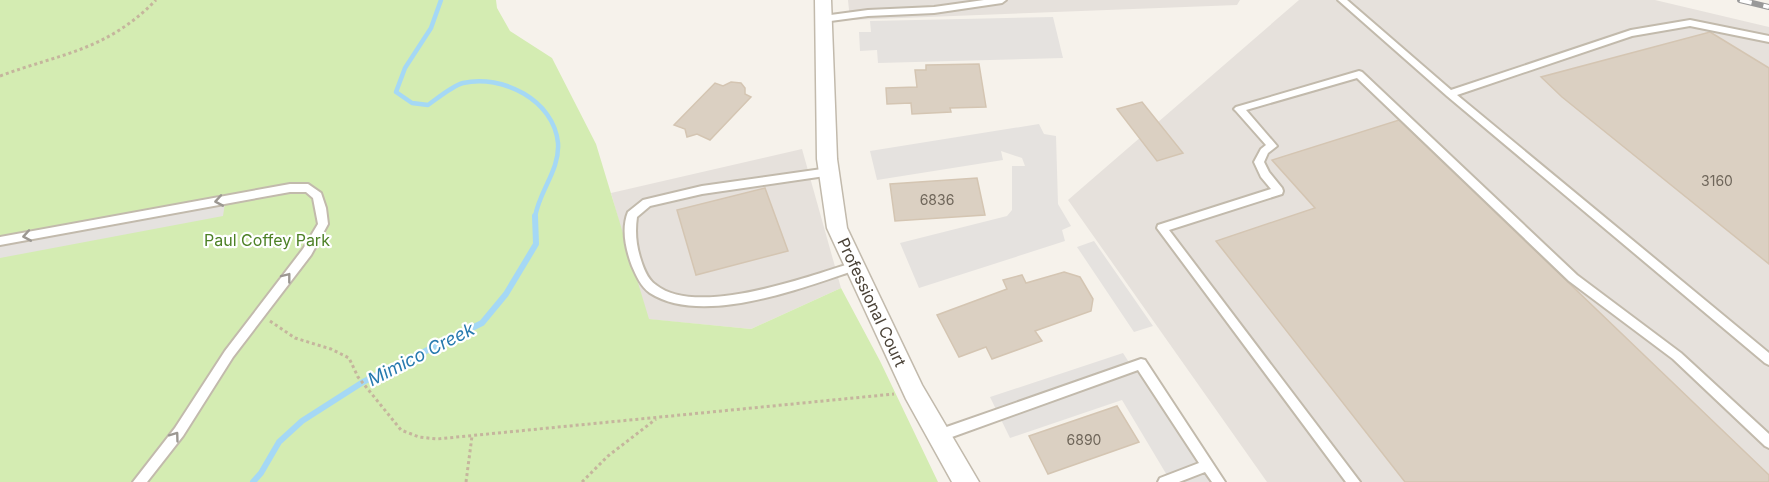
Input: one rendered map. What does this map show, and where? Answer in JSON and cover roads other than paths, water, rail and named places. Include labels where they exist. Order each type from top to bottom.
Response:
[{"type":"street","name":"Professional Court","points":[[823,9],[829,172],[837,228],[914,392],[966,482]]},
{"type":"lane","points":[[823,9],[868,13],[934,10],[1002,0]]},
{"type":"lane","points":[[1342,0],[1450,94],[1769,360]]},
{"type":"lane","points":[[1450,94],[1631,33],[1690,23],[1769,39]]},
{"type":"lane","points":[[1354,482],[1162,228],[1278,191],[1259,162],[1264,151],[1272,146],[1239,109],[1359,74],[1573,278],[1677,356],[1769,442]]},
{"type":"lane","points":[[829,172],[702,190],[647,203],[632,215],[628,236],[639,268],[652,290],[677,299],[721,302],[776,290],[855,266]]},
{"type":"lane","points":[[0,241],[290,188],[308,188],[317,196],[323,224],[307,252],[229,354],[178,432],[138,482]]},
{"type":"lane","points":[[938,436],[1142,364],[1219,482]]},
{"type":"lane","points":[[1164,482],[1208,465]]},
{"type":"waterway","name":"Mimico Creek","points":[[441,0],[431,28],[405,68],[396,92],[412,103],[428,105],[450,89],[463,83],[478,81],[509,87],[536,103],[547,114],[554,128],[558,153],[535,217]]},
{"type":"waterway","name":"Mimico Creek","points":[[253,482],[261,473],[279,442],[302,421],[363,382],[482,323],[506,294],[536,244],[535,217]]},
{"type":"railway","points":[[1740,0],[1769,7]]},
{"type":"park label","name":"Paul Coffey Park","points":[[267,240]]}]
